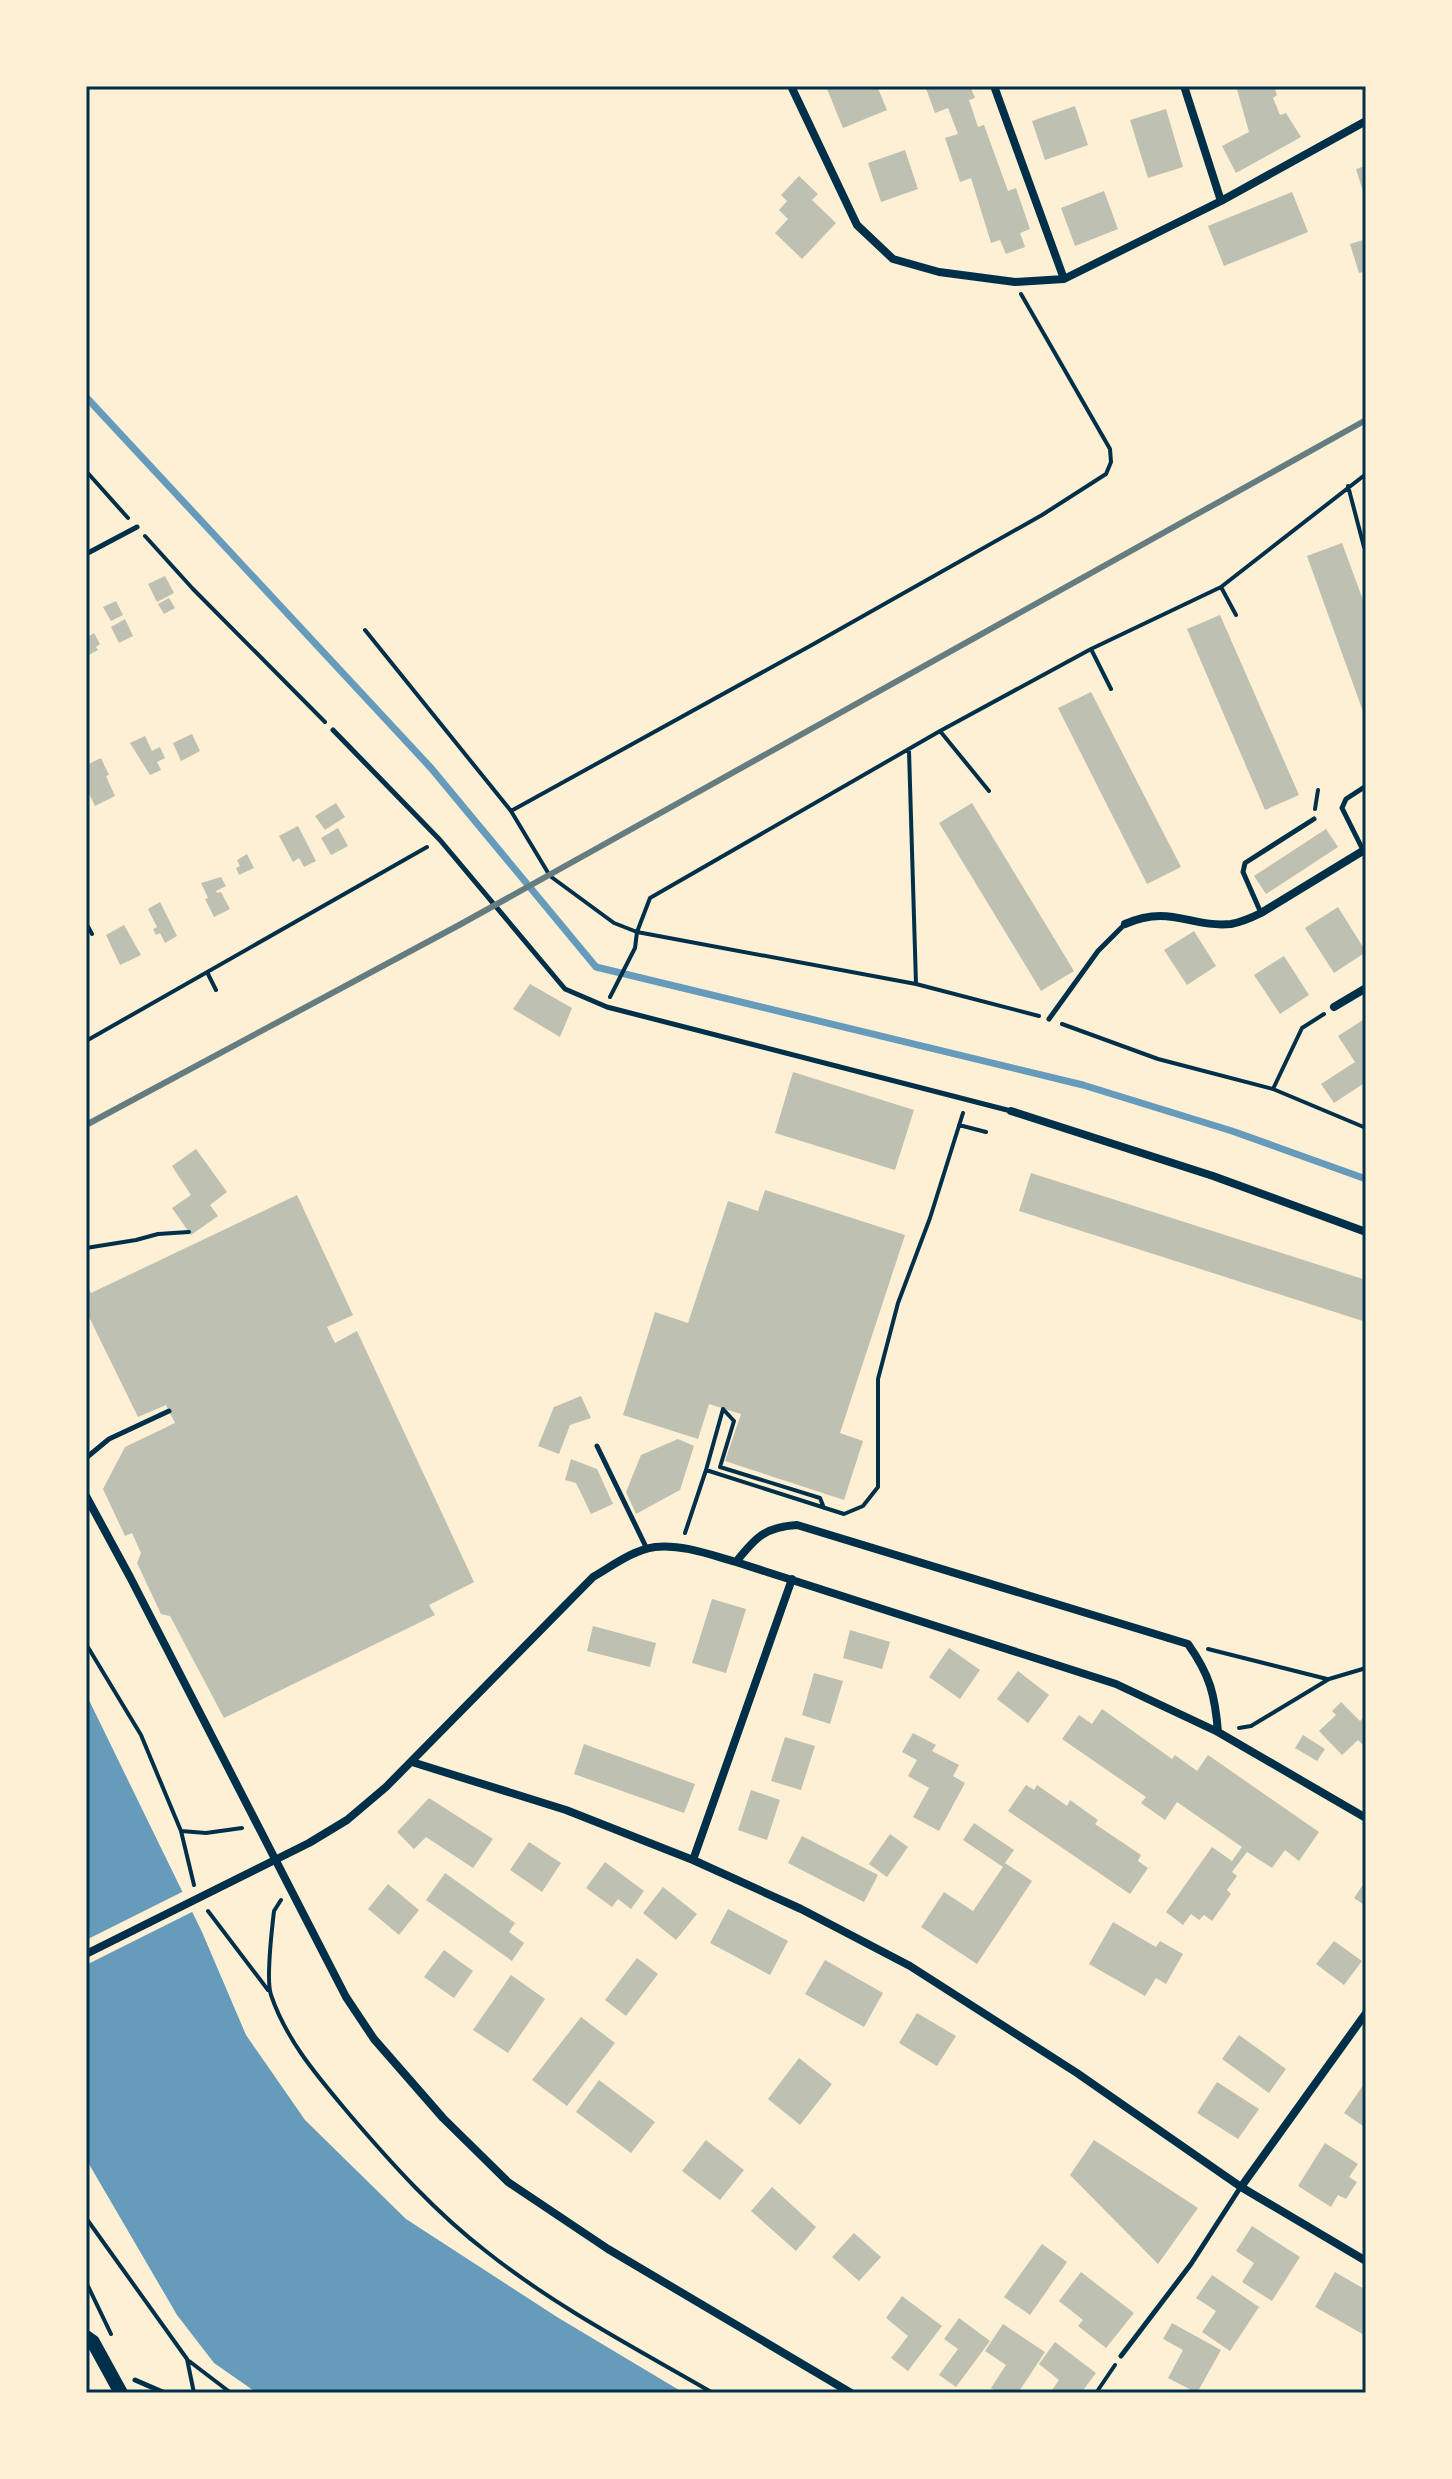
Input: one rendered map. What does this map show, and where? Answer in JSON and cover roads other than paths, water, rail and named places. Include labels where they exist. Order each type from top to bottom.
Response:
[{"type":"main road","points":[[86,2337],[93,2342],[121,2393]]},
{"type":"street","points":[[791,86],[857,225],[893,259],[939,272],[1015,282],[1064,279],[1221,201],[1366,121]]},
{"type":"street","points":[[994,86],[1064,279]]},
{"type":"street","points":[[1184,86],[1221,201]]},
{"type":"street","points":[[1125,924],[1143,916],[1170,915],[1229,924],[1243,921],[1365,850]]},
{"type":"street","points":[[1334,1007],[1366,988]]},
{"type":"street","points":[[1011,1111],[1213,1176],[1366,1232]]},
{"type":"street","points":[[86,1496],[346,1997],[374,2039],[443,2118],[508,2182],[608,2249],[851,2393]]},
{"type":"street","points":[[736,1562],[753,1541],[776,1526],[797,1525],[1188,1644],[1204,1667],[1216,1698],[1218,1732]]},
{"type":"street","points":[[86,1954],[277,1860],[347,1820],[412,1762],[584,1585],[628,1556],[647,1549],[677,1547],[736,1562],[1116,1684],[1218,1732],[1366,1818]]},
{"type":"street","points":[[693,1860],[792,1579]]},
{"type":"street","points":[[412,1762],[566,1810],[693,1860],[801,1909],[910,1966],[1077,2073],[1241,2187],[1366,2261]]},
{"type":"street","points":[[1241,2187],[1366,2013]]},
{"type":"lane","points":[[86,554],[137,527]]},
{"type":"lane","points":[[333,730],[440,840],[565,989],[607,1007],[1011,1111]]},
{"type":"lane","points":[[1365,850],[1342,808],[1346,799],[1366,786]]},
{"type":"lane","points":[[1261,913],[1243,872],[1245,863],[1314,819]]},
{"type":"lane","points":[[1049,1019],[1098,951],[1125,924]]},
{"type":"lane","points":[[86,1458],[109,1439],[169,1411]]},
{"type":"lane","points":[[597,1446],[647,1549]]},
{"type":"lane","points":[[1121,2356],[1191,2264],[1241,2187]]},
{"type":"lane","points":[[135,2380],[165,2393]]},
{"type":"water","points":[[86,1694],[202,1932],[246,2035],[305,2120],[406,2219],[557,2317],[684,2393],[257,2393],[214,2363],[177,2315],[86,2159]]},
{"type":"waterway","points":[[86,397],[431,768],[596,967],[1083,1085],[1232,1131],[1366,1179]]},
{"type":"railway","points":[[86,1125],[461,924],[1366,420]]}]
